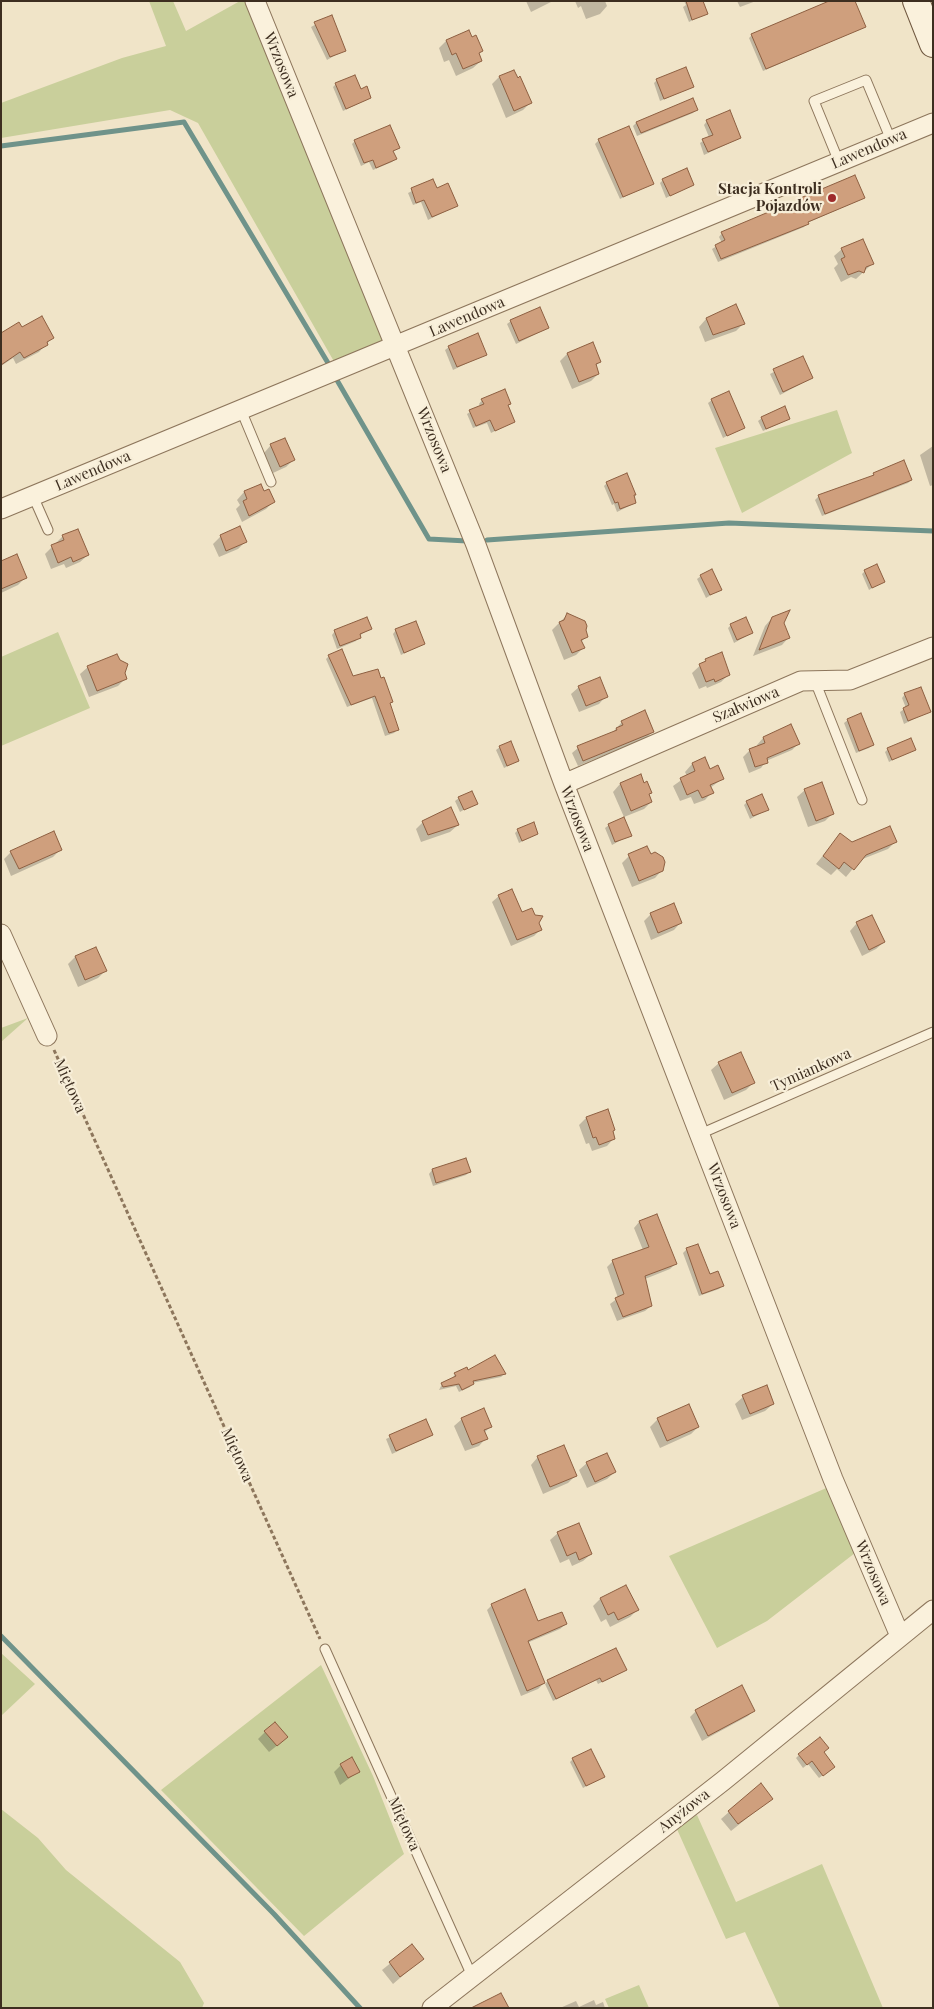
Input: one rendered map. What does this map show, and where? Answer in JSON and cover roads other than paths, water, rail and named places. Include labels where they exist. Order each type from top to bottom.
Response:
[{"type":"street","name":"Wrzosowa","points":[[255,1],[476,545],[564,784],[833,1479],[900,1636]]},
{"type":"street","name":"Lawendowa","points":[[1,509],[933,123]]},
{"type":"street","name":"Szałwiowa","points":[[564,784],[801,681],[850,680],[933,647]]},
{"type":"street","points":[[1,934],[47,1036]]},
{"type":"street","name":"Anyżowa","points":[[432,2008],[723,1781],[933,1610]]},
{"type":"lane","points":[[838,162],[814,101],[866,80],[891,140]]},
{"type":"lane","points":[[241,410],[271,482]]},
{"type":"lane","points":[[33,496],[48,530]]},
{"type":"lane","points":[[815,680],[862,800]]},
{"type":"lane","name":"Tymiankowa","points":[[700,1134],[933,1032]]},
{"type":"lane","name":"Miętowa","points":[[324,1649],[472,1976]]},
{"type":"waterway","points":[[1,146],[184,122],[331,368]]},
{"type":"waterway","points":[[334,375],[429,539],[467,541]]},
{"type":"waterway","points":[[487,540],[729,523],[933,531]]},
{"type":"waterway","points":[[1,1636],[274,1914],[360,2008]]},
{"type":"place","name":"Stacja Kontroli Pojazdów","points":[[832,198]]}]
